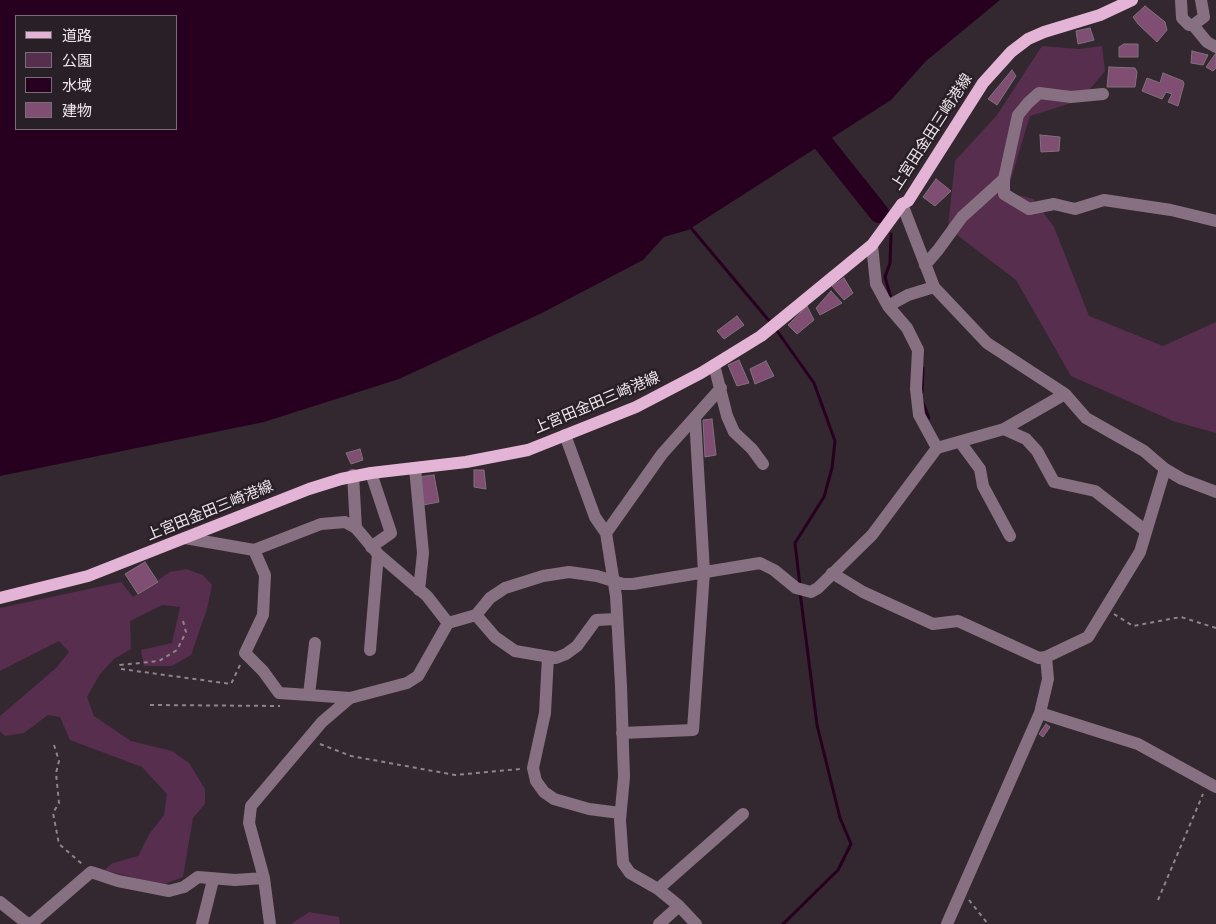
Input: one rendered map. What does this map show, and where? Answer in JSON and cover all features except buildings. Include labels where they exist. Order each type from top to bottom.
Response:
[{"type":"main road","name":"上宮田金田三崎港線","points":[[0,598],[88,576],[309,489],[353,476],[496,457],[528,450],[636,407],[714,365],[767,330],[872,245],[902,204],[908,201],[983,83],[1011,52],[1028,39],[1044,32],[1100,15],[1132,0]]},
{"type":"street","points":[[1181,0],[1182,18],[1189,25],[1193,25],[1207,42],[1216,47]]},
{"type":"street","points":[[1193,25],[1204,17],[1201,0]]},
{"type":"street","points":[[1103,94],[1071,98],[1039,93],[1034,98],[1018,115],[1004,179],[1004,194],[1029,209],[1054,204],[1075,209],[1104,200],[1171,210],[1216,221]]},
{"type":"street","points":[[925,265],[962,217],[1004,179]]},
{"type":"street","points":[[902,204],[934,287],[987,343],[1065,394],[1086,418],[1144,451],[1165,469],[1182,479],[1216,492]]},
{"type":"street","points":[[872,245],[876,284],[888,306],[907,328],[918,350],[916,389],[919,416],[937,448]]},
{"type":"street","points":[[888,306],[908,295],[934,287]]},
{"type":"street","points":[[714,365],[727,416],[734,432],[752,449],[763,464]]},
{"type":"street","points":[[606,533],[662,454],[721,388]]},
{"type":"street","points":[[254,550],[265,575],[263,615],[245,653],[263,671],[279,694],[350,698],[414,680],[423,670],[448,623],[476,615],[490,598],[505,588],[543,576],[569,572],[612,580],[623,584],[633,584],[760,563],[774,570],[796,588],[811,592],[818,588],[872,534],[937,448],[1004,429],[1065,394]]},
{"type":"street","points":[[622,733],[693,730],[704,572],[695,417]]},
{"type":"street","points":[[1004,429],[1026,439],[1037,451],[1054,482],[1095,491],[1146,530]]},
{"type":"street","points":[[565,435],[595,518],[606,533],[616,596],[624,777],[620,813],[623,863],[630,873],[658,889],[679,906],[696,924]]},
{"type":"street","points":[[960,442],[980,468],[983,486],[1010,536]]},
{"type":"street","points":[[415,468],[423,553],[419,590]]},
{"type":"street","points":[[832,573],[863,592],[933,624],[958,621],[1039,658],[1046,656],[1088,637],[1140,552],[1165,469]]},
{"type":"street","points":[[370,650],[374,550],[391,532],[371,473]]},
{"type":"street","points":[[353,476],[356,528]]},
{"type":"street","points":[[185,538],[254,550],[327,523],[345,522],[356,528],[374,550],[437,606],[448,623]]},
{"type":"street","points":[[476,615],[495,637],[515,651],[548,657],[566,654],[577,646],[596,620],[616,618]]},
{"type":"street","points":[[309,695],[315,643]]},
{"type":"street","points":[[947,924],[1040,714],[1048,679],[1046,656]]},
{"type":"street","points":[[548,657],[545,713],[533,768],[536,781],[544,792],[554,798],[589,809],[620,813]]},
{"type":"street","points":[[270,924],[264,878],[250,823],[251,806],[322,722],[350,698]]},
{"type":"street","points":[[1040,714],[1138,744],[1212,784]]},
{"type":"street","points":[[658,889],[743,814]]},
{"type":"street","points":[[0,902],[25,922],[31,924],[91,872],[126,883],[169,892],[184,887],[198,877],[212,880],[264,878]]},
{"type":"street","points":[[202,924],[212,880]]},
{"type":"street","points":[[659,924],[679,906]]},
{"type":"path","points":[[1106,608],[1133,626],[1181,618],[1216,628]]},
{"type":"path","points":[[183,621],[186,632],[177,650],[159,661],[120,664],[121,669],[231,684],[245,653]]},
{"type":"path","points":[[150,706],[282,706]]},
{"type":"path","points":[[308,739],[351,756],[455,775],[533,768]]},
{"type":"path","points":[[54,745],[59,761],[56,773],[59,803],[53,813],[60,844],[91,872]]},
{"type":"path","points":[[1158,900],[1212,784]]},
{"type":"path","points":[[961,890],[988,924]]},
{"type":"green space","points":[[1042,46],[1079,49],[1102,46],[1105,71],[1081,100],[1030,116],[1007,192],[1033,199],[1054,227],[1089,316],[1163,346],[1216,322],[1216,433],[1173,421],[1071,376],[1016,280],[948,228],[955,161],[997,115]]},
{"type":"green space","points":[[186,569],[203,575],[212,585],[207,609],[191,655],[172,666],[144,666],[141,650],[172,643],[180,607],[162,605],[130,621],[131,649],[114,659],[100,674],[87,697],[94,716],[131,741],[172,751],[189,763],[205,789],[205,804],[193,818],[183,877],[162,885],[104,870],[113,863],[138,856],[150,833],[164,815],[167,794],[142,767],[70,740],[60,717],[48,715],[24,733],[5,736],[0,731],[0,716],[56,668],[69,652],[59,641],[0,671],[0,608],[121,582],[133,597],[170,572]]},
{"type":"green space","points":[[309,912],[339,917],[340,924],[291,924]]},
{"type":"water","points":[[0,0],[1000,0],[926,61],[891,100],[688,230],[664,237],[643,260],[542,313],[399,379],[264,422],[0,476]]},
{"type":"waterway","points":[[824,144],[879,213]]},
{"type":"waterway","points":[[691,228],[771,323]]},
{"type":"waterway","points":[[891,234],[890,263],[885,277],[891,298]]},
{"type":"waterway","points":[[775,328],[814,383],[835,441],[832,468],[824,497],[795,543],[800,586]]},
{"type":"waterway","points":[[922,392],[923,368]]},
{"type":"waterway","points":[[923,403],[929,418]]},
{"type":"waterway","points":[[783,924],[838,870],[851,844],[840,818],[817,725],[800,592]]}]
